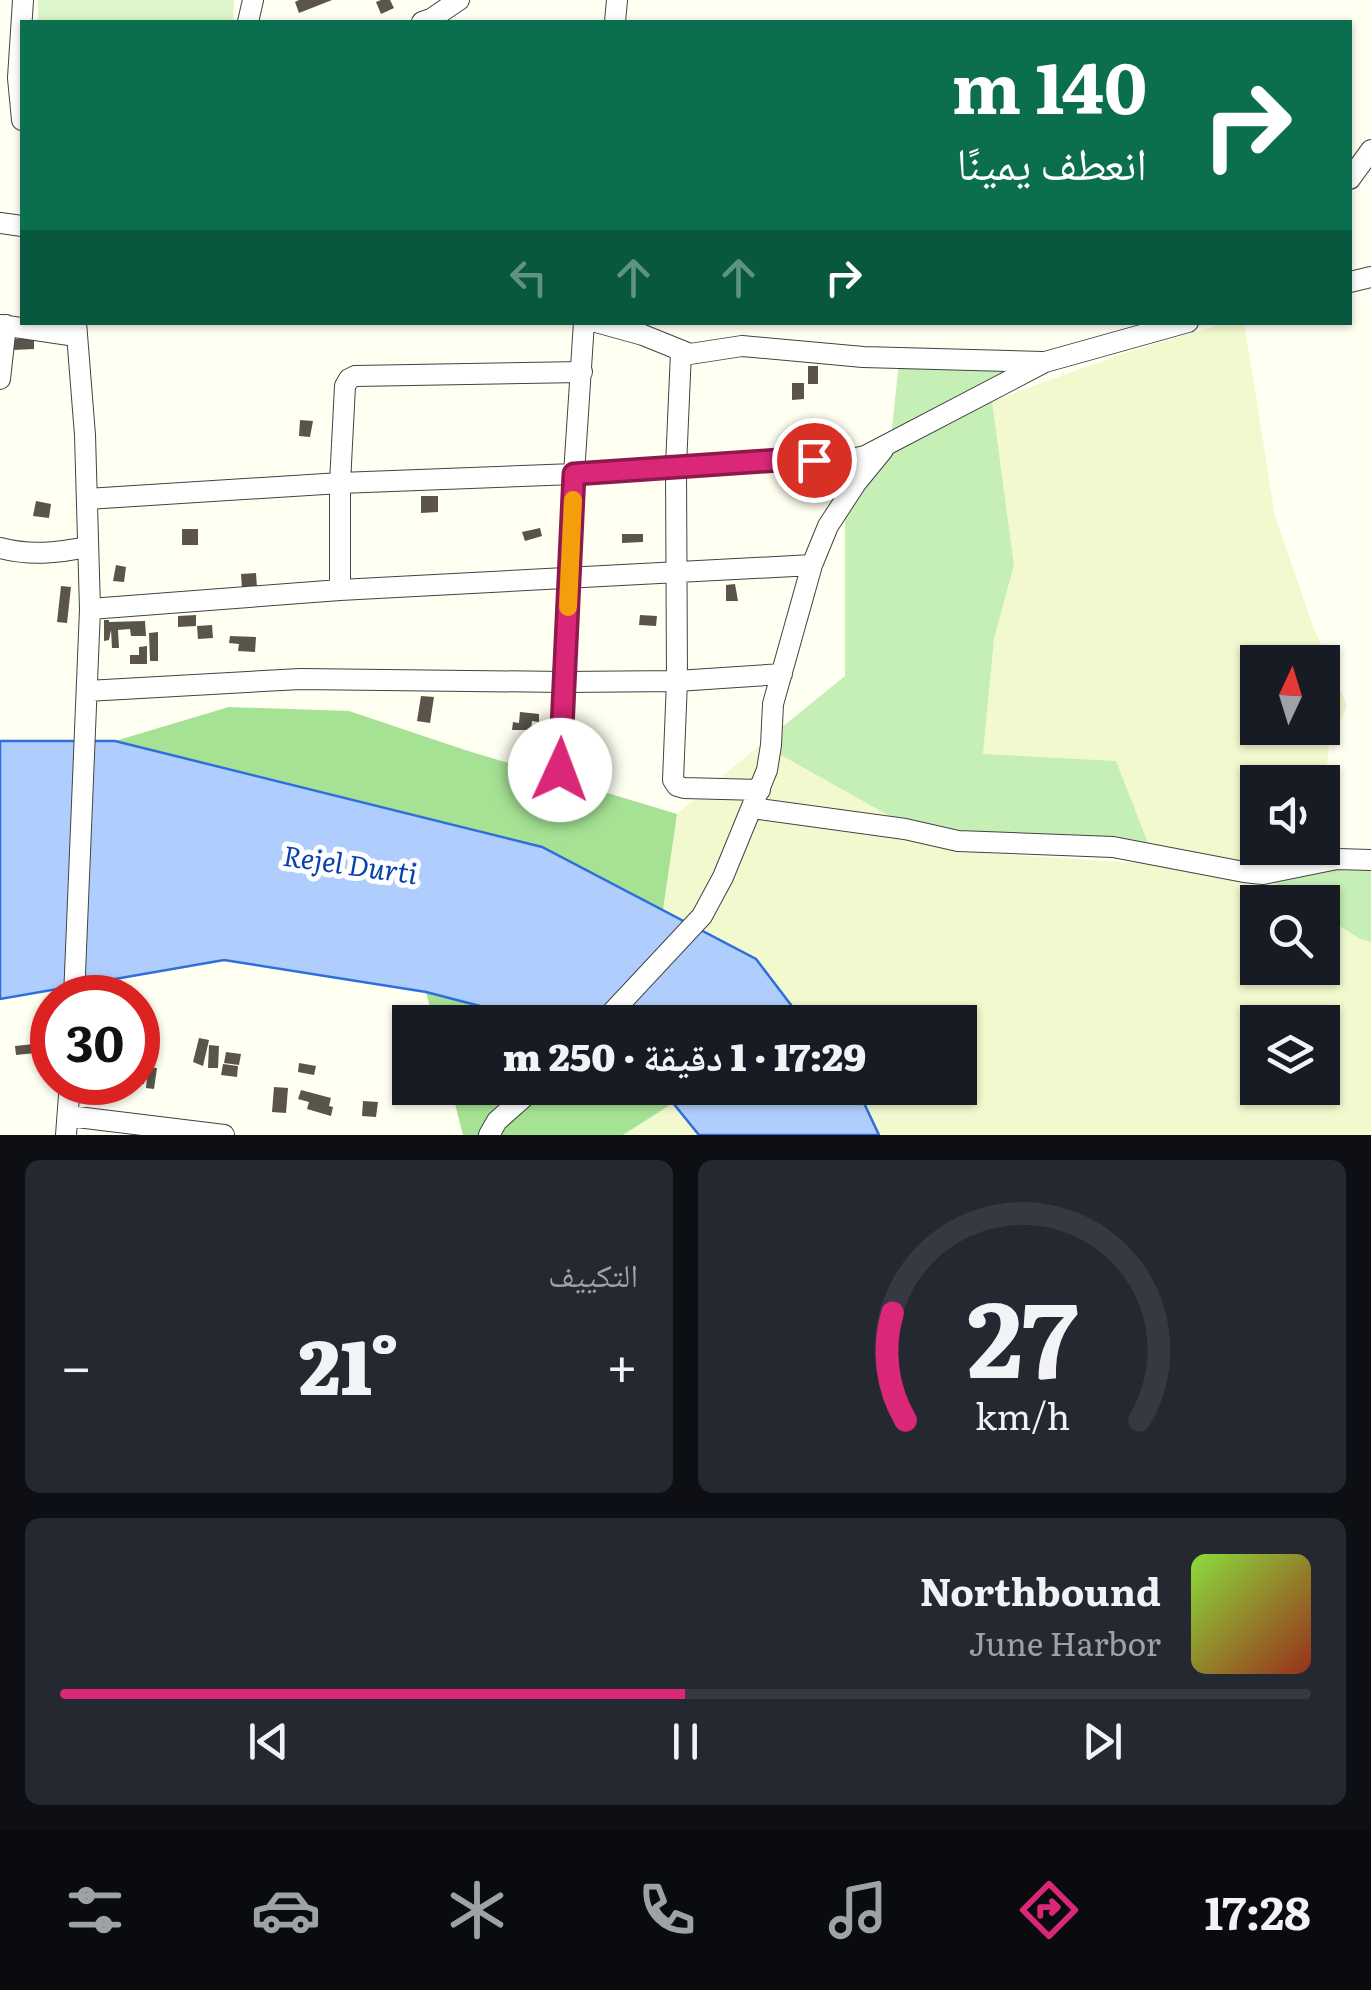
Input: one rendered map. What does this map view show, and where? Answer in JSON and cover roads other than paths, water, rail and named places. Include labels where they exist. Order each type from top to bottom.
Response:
[{"type":"street","points":[[434,20],[459,0]]},
{"type":"street","points":[[14,117],[20,39]]},
{"type":"street","points":[[1352,176],[1371,150]]},
{"type":"street","points":[[0,379],[3,325],[76,329],[85,435],[90,609],[75,975]]},
{"type":"street","points":[[560,770],[584,325]]},
{"type":"street","points":[[607,325],[644,335],[681,352],[702,354],[742,346],[863,357],[1045,362]]},
{"type":"street","points":[[87,499],[779,460],[842,461],[865,456],[1045,362],[1177,325]]},
{"type":"street","points":[[681,352],[672,780],[677,786],[756,798],[958,841],[1113,847],[1244,872],[1263,874],[1337,858],[1371,860]]},
{"type":"street","points":[[340,590],[340,483],[344,386],[348,379],[582,372]]},
{"type":"street","points":[[619,1005],[702,916],[723,877],[767,770],[773,704],[812,565],[828,526],[887,444]]},
{"type":"street","points":[[0,548],[42,554],[87,547]]},
{"type":"street","points":[[90,609],[340,590],[812,565]]},
{"type":"street","points":[[87,691],[300,679],[564,682],[782,674]]},
{"type":"street","points":[[490,1135],[497,1121],[515,1105]]},
{"type":"street","points":[[68,1125],[224,1135]]},
{"type":"water","name":"Rejel Durti","points":[[0,741],[115,741],[542,847],[756,959],[791,1005],[476,1005],[426,992],[224,960],[138,975],[30,975],[30,994],[0,999]]},
{"type":"water","points":[[675,1105],[865,1105],[879,1135],[699,1135]]}]
